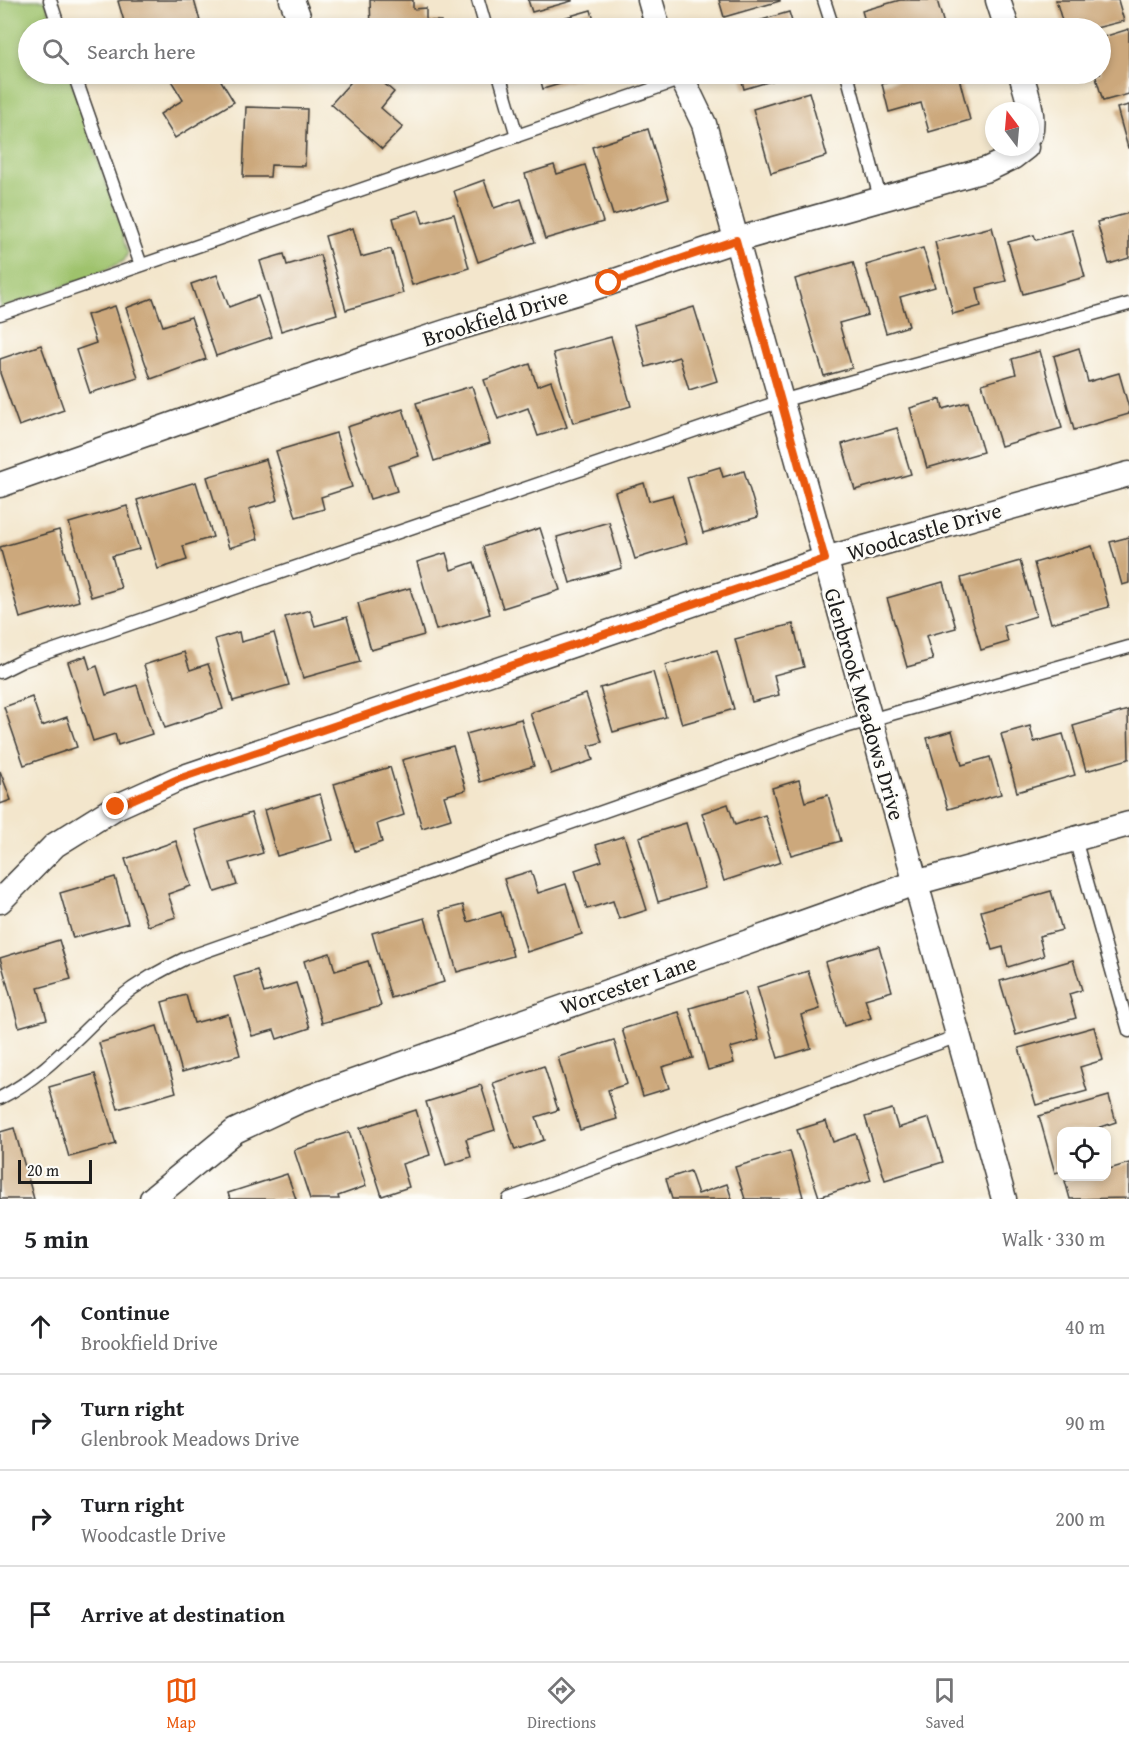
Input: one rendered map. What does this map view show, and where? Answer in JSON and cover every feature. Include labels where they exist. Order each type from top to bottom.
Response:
[{"type":"street","points":[[650,0],[655,18]]},
{"type":"street","points":[[998,0],[1004,18]]},
{"type":"street","name":"Glenbrook Meadows Drive","points":[[685,84],[704,124],[1002,1198]]},
{"type":"street","points":[[1024,84],[1028,102]]},
{"type":"street","name":"Brookfield Drive","points":[[0,485],[317,374],[461,327],[609,283],[736,240],[988,169],[1014,156]]},
{"type":"street","name":"Woodcastle Drive","points":[[0,901],[54,845],[116,807],[178,779],[825,559],[1129,474]]},
{"type":"street","name":"Worcester Lane","points":[[152,1199],[235,1131],[299,1101],[915,883],[1129,824]]},
{"type":"lane","points":[[50,0],[56,18]]},
{"type":"lane","points":[[478,0],[483,18]]},
{"type":"lane","points":[[824,0],[830,18]]},
{"type":"lane","points":[[78,84],[141,265]]},
{"type":"lane","points":[[502,84],[517,136]]},
{"type":"lane","points":[[0,314],[517,136],[659,84]]},
{"type":"lane","points":[[850,84],[880,198]]},
{"type":"lane","points":[[0,672],[22,661],[781,400],[1129,304]]},
{"type":"lane","points":[[0,1098],[17,1090],[44,1070],[116,1002],[147,977],[186,958],[838,729],[1129,647]]},
{"type":"lane","points":[[1075,839],[1129,1031]]},
{"type":"lane","points":[[509,1199],[958,1036]]},
{"type":"green space","points":[[0,0],[46,0],[51,18],[18,18],[18,84],[72,84],[128,253],[124,261],[96,275],[0,309]]},
{"type":"building","points":[[194,0],[199,18],[123,18],[118,1]]},
{"type":"building","points":[[370,0],[413,0],[413,9],[426,8],[426,18],[371,18]]},
{"type":"building","points":[[528,0],[572,0],[572,1],[532,12]]},
{"type":"building","points":[[719,0],[780,0],[780,1],[724,17]]},
{"type":"building","points":[[900,0],[937,0],[942,18],[864,18],[862,11]]},
{"type":"building","points":[[1056,0],[1118,0],[1124,21],[1111,24],[1111,18],[1061,18]]},
{"type":"building","points":[[591,10],[593,18],[563,18]]},
{"type":"building","points":[[789,12],[791,18],[769,18]]},
{"type":"building","points":[[1129,29],[1129,94],[1103,101],[1098,84],[1111,84],[1111,35]]},
{"type":"building","points":[[173,84],[223,84],[234,102],[175,138],[160,114],[183,100]]},
{"type":"building","points":[[349,84],[385,84],[394,92],[381,108],[403,127],[382,149],[331,104]]},
{"type":"building","points":[[542,84],[560,84],[543,89]]},
{"type":"building","points":[[743,84],[761,84],[744,89]]},
{"type":"building","points":[[882,84],[961,84],[970,120],[929,132],[921,103],[889,112]]},
{"type":"building","points":[[809,92],[827,156],[771,173],[753,109]]},
{"type":"building","points":[[1129,105],[1129,148],[1128,148],[1117,108]]},
{"type":"building","points":[[246,107],[307,109],[305,166],[271,165],[270,177],[243,177]]},
{"type":"building","points":[[648,129],[669,198],[613,215],[592,147]]},
{"type":"building","points":[[554,165],[557,174],[585,165],[603,222],[545,239],[525,174]]},
{"type":"building","points":[[484,180],[494,208],[521,199],[535,242],[478,262],[454,191]]},
{"type":"building","points":[[419,210],[423,223],[454,214],[469,268],[412,285],[393,218]]},
{"type":"building","points":[[1129,213],[1129,258],[1109,264],[1097,222]]},
{"type":"building","points":[[992,227],[1006,281],[977,288],[981,306],[953,314],[935,242]]},
{"type":"building","points":[[353,228],[361,257],[391,249],[403,293],[346,310],[325,236]]},
{"type":"building","points":[[1072,230],[1085,277],[1023,294],[1008,242],[1034,235],[1036,240]]},
{"type":"building","points":[[923,248],[935,287],[900,297],[909,326],[886,333],[866,265]]},
{"type":"building","points":[[284,254],[287,265],[320,255],[337,314],[281,331],[260,261]]},
{"type":"building","points":[[853,262],[868,315],[839,323],[852,368],[824,376],[795,279]]},
{"type":"building","points":[[217,275],[229,307],[258,296],[272,337],[216,356],[191,284]]},
{"type":"building","points":[[153,298],[163,326],[191,317],[206,359],[151,379],[126,308]]},
{"type":"building","points":[[115,306],[138,378],[90,393],[76,350],[96,343],[87,315]]},
{"type":"building","points":[[694,307],[717,381],[689,390],[679,357],[646,367],[634,325]]},
{"type":"building","points":[[611,337],[631,406],[573,423],[553,353]]},
{"type":"building","points":[[41,345],[64,410],[19,426],[0,373],[0,359]]},
{"type":"building","points":[[1079,348],[1088,382],[1119,373],[1129,414],[1074,430],[1054,356]]},
{"type":"building","points":[[1040,351],[1062,428],[1001,446],[982,384],[1016,374],[1012,359]]},
{"type":"building","points":[[530,364],[537,386],[551,381],[567,427],[538,436],[528,408],[498,419],[484,380]]},
{"type":"building","points":[[472,386],[490,443],[434,461],[416,403]]},
{"type":"building","points":[[941,399],[943,409],[968,402],[983,452],[927,468],[910,408]]},
{"type":"building","points":[[403,409],[419,456],[389,466],[397,491],[370,499],[347,427]]},
{"type":"building","points":[[897,428],[911,474],[855,490],[842,444]]},
{"type":"building","points":[[336,433],[352,487],[321,497],[324,509],[296,517],[276,451]]},
{"type":"building","points":[[266,459],[278,500],[249,509],[258,539],[229,548],[207,477]]},
{"type":"building","points":[[720,467],[723,477],[744,471],[758,517],[703,533],[687,477]]},
{"type":"building","points":[[196,482],[213,537],[183,546],[187,560],[158,569],[137,500]]},
{"type":"building","points":[[644,483],[649,501],[672,495],[687,543],[635,559],[615,492]]},
{"type":"building","points":[[127,506],[139,549],[112,556],[121,588],[91,597],[69,523]]},
{"type":"building","points":[[609,522],[622,568],[570,583],[557,537]]},
{"type":"building","points":[[540,528],[560,590],[503,608],[483,547]]},
{"type":"building","points":[[59,530],[79,601],[20,618],[0,547]]},
{"type":"building","points":[[1129,537],[1129,583],[1122,585],[1110,542]]},
{"type":"building","points":[[1092,546],[1109,607],[1051,623],[1034,563]]},
{"type":"building","points":[[446,553],[451,570],[474,562],[490,614],[436,630],[417,562]]},
{"type":"building","points":[[1020,561],[1036,616],[1004,626],[1008,642],[981,650],[961,578]]},
{"type":"building","points":[[943,582],[956,628],[926,636],[933,660],[907,667],[887,598]]},
{"type":"building","points":[[410,588],[424,635],[371,650],[358,603]]},
{"type":"building","points":[[310,610],[315,626],[347,617],[360,662],[303,678],[285,617]]},
{"type":"building","points":[[793,624],[804,667],[774,675],[779,695],[752,702],[735,639]]},
{"type":"building","points":[[239,632],[241,642],[274,633],[289,685],[233,701],[215,639]]},
{"type":"building","points":[[717,650],[734,709],[682,724],[665,665]]},
{"type":"building","points":[[184,652],[190,670],[208,664],[223,709],[165,728],[144,665]]},
{"type":"building","points":[[86,656],[90,669],[97,666],[106,695],[137,685],[152,734],[118,745],[115,734],[93,741],[68,662]]},
{"type":"building","points":[[653,672],[666,717],[613,732],[600,688]]},
{"type":"building","points":[[586,694],[602,742],[589,746],[593,760],[551,774],[530,713]]},
{"type":"building","points":[[32,697],[42,726],[67,717],[77,747],[24,765],[4,707]]},
{"type":"building","points":[[1128,710],[1129,759],[1086,771],[1073,726]]},
{"type":"building","points":[[521,719],[534,766],[480,782],[466,734]]},
{"type":"building","points":[[1030,726],[1034,742],[1063,734],[1075,775],[1017,792],[1001,734]]},
{"type":"building","points":[[952,731],[962,765],[990,757],[1001,794],[948,809],[927,738]]},
{"type":"building","points":[[453,746],[466,790],[444,796],[451,819],[422,828],[402,760]]},
{"type":"building","points":[[390,767],[404,815],[377,824],[382,842],[355,851],[334,784]]},
{"type":"building","points":[[0,771],[11,800],[0,804]]},
{"type":"building","points":[[799,780],[805,802],[828,795],[841,841],[791,855],[772,788]]},
{"type":"building","points":[[320,794],[333,840],[277,856],[264,810]]},
{"type":"building","points":[[728,804],[735,825],[765,815],[781,862],[724,881],[702,813]]},
{"type":"building","points":[[251,813],[263,853],[230,863],[237,885],[215,892],[195,830]]},
{"type":"building","points":[[686,823],[705,888],[658,902],[639,837]]},
{"type":"building","points":[[624,836],[647,910],[619,919],[613,901],[587,909],[575,870],[602,861],[596,845]]},
{"type":"building","points":[[176,841],[191,886],[168,894],[176,917],[148,926],[125,859]]},
{"type":"building","points":[[531,871],[538,893],[566,884],[582,934],[527,952],[504,879]]},
{"type":"building","points":[[115,877],[128,923],[73,938],[60,893]]},
{"type":"building","points":[[1051,891],[1062,930],[1039,936],[1044,956],[1008,967],[1003,947],[992,950],[981,911]]},
{"type":"building","points":[[463,905],[468,922],[501,912],[513,956],[457,972],[440,911]]},
{"type":"building","points":[[425,918],[444,982],[391,998],[372,933]]},
{"type":"building","points":[[59,940],[71,979],[38,988],[47,1019],[19,1027],[0,958]]},
{"type":"building","points":[[879,946],[892,991],[865,999],[871,1018],[844,1026],[825,962]]},
{"type":"building","points":[[330,953],[335,971],[368,961],[381,1006],[322,1023],[304,961]]},
{"type":"building","points":[[1073,960],[1082,990],[1069,994],[1076,1018],[1016,1035],[1000,981]]},
{"type":"building","points":[[257,970],[264,993],[296,983],[310,1028],[277,1039],[274,1030],[252,1036],[234,977]]},
{"type":"building","points":[[808,971],[820,1009],[801,1015],[811,1048],[778,1058],[757,987]]},
{"type":"building","points":[[745,992],[759,1040],[730,1048],[734,1063],[708,1070],[690,1008]]},
{"type":"building","points":[[186,995],[194,1023],[228,1014],[240,1055],[182,1072],[162,1002]]},
{"type":"building","points":[[679,1012],[693,1058],[662,1067],[669,1088],[643,1096],[622,1029]]},
{"type":"building","points":[[157,1026],[176,1092],[118,1109],[99,1043]]},
{"type":"building","points":[[1094,1027],[1103,1060],[1080,1067],[1087,1091],[1036,1105],[1019,1048]]},
{"type":"building","points":[[614,1040],[627,1084],[608,1090],[617,1119],[580,1130],[558,1057]]},
{"type":"building","points":[[544,1066],[558,1110],[536,1117],[544,1140],[515,1150],[493,1083]]},
{"type":"building","points":[[95,1074],[116,1144],[69,1157],[49,1087]]},
{"type":"building","points":[[481,1085],[495,1130],[466,1139],[471,1157],[446,1165],[426,1102]]},
{"type":"building","points":[[1109,1096],[1116,1122],[1101,1127],[1057,1127],[1057,1172],[1055,1173],[1039,1116]]},
{"type":"building","points":[[892,1109],[898,1128],[929,1118],[943,1162],[885,1180],[865,1117]]},
{"type":"building","points":[[416,1110],[430,1155],[402,1164],[409,1187],[382,1196],[360,1128]]},
{"type":"building","points":[[826,1121],[833,1142],[856,1134],[871,1180],[819,1197],[797,1130]]},
{"type":"building","points":[[14,1128],[34,1199],[0,1199],[0,1132]]},
{"type":"building","points":[[349,1132],[366,1186],[338,1196],[339,1199],[310,1199],[294,1150]]},
{"type":"building","points":[[790,1151],[803,1197],[745,1199],[735,1167]]},
{"type":"building","points":[[1129,1163],[1129,1198],[1070,1199],[1065,1181],[1111,1181],[1111,1168]]},
{"type":"building","points":[[690,1171],[698,1194],[727,1184],[732,1199],[672,1199],[666,1179]]},
{"type":"building","points":[[287,1174],[296,1199],[230,1199],[228,1193]]},
{"type":"route","points":[[116,807],[178,779],[825,559],[736,240],[609,283]]}]
